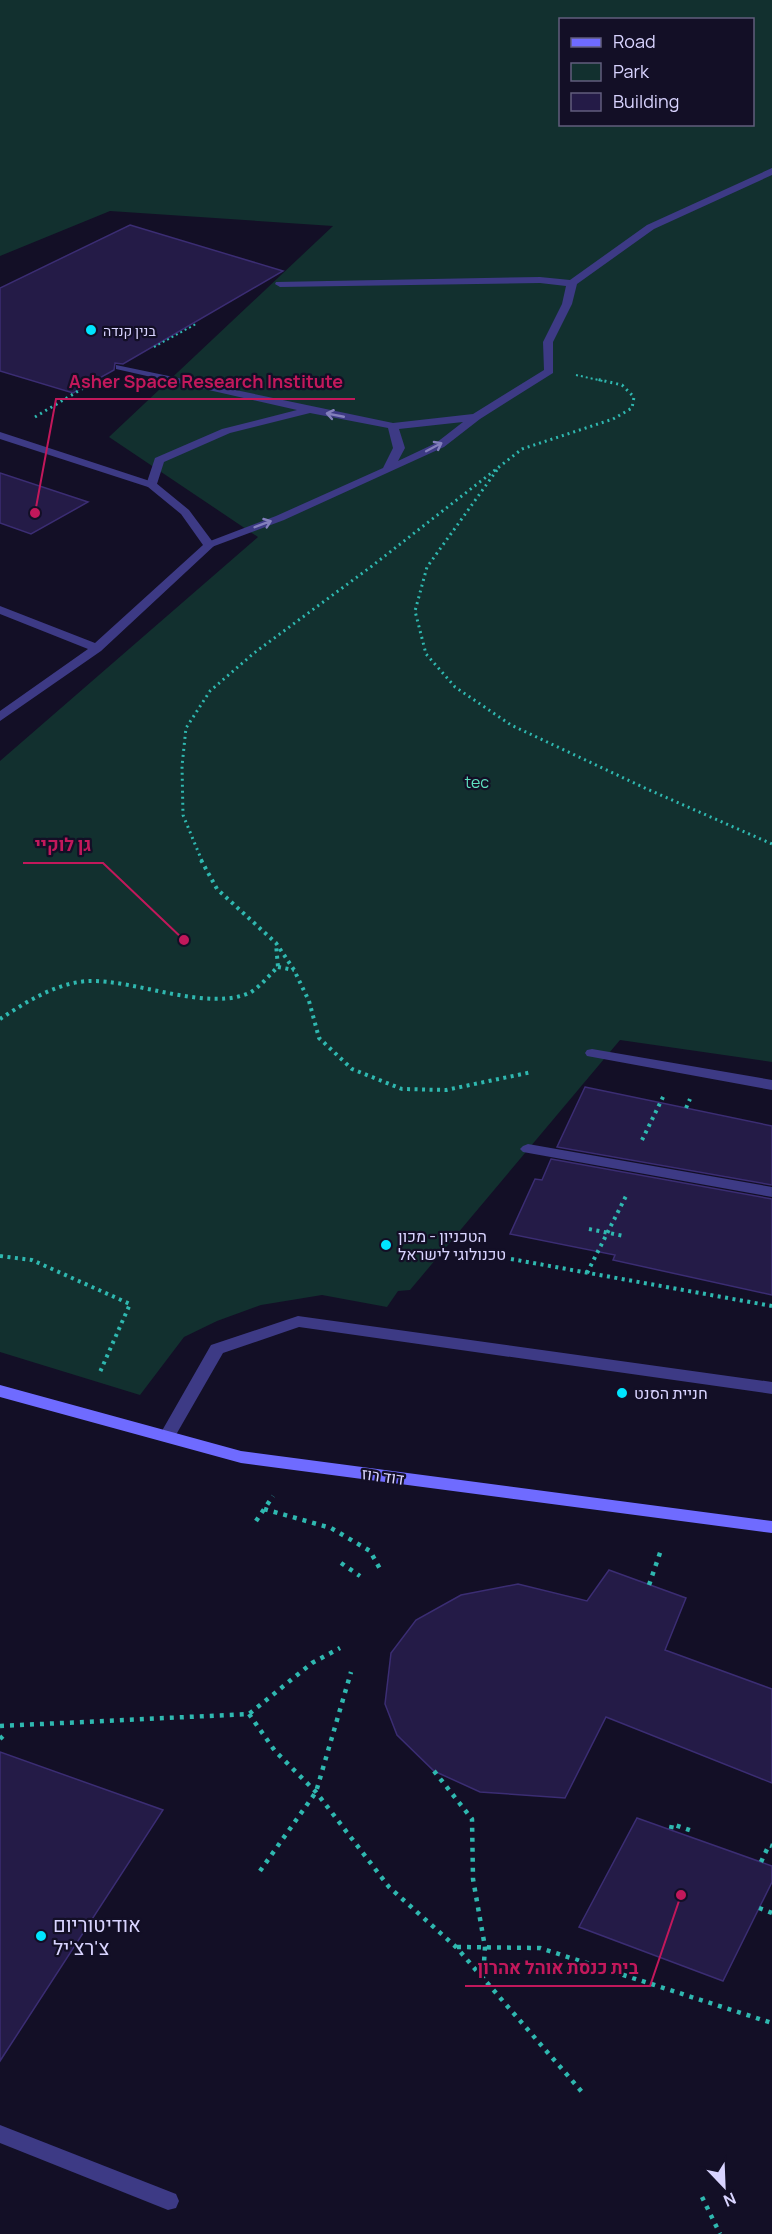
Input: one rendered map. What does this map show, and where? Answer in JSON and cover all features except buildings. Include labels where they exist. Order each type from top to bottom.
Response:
[{"type":"street","points":[[0,717],[97,648],[209,545],[280,518],[440,445],[476,417],[549,371],[548,342],[567,304],[572,284],[610,254],[662,221],[741,188],[772,171]]},
{"type":"street","points":[[280,284],[540,280],[572,284]]},
{"type":"street","points":[[120,367],[310,410],[393,426],[476,417]]},
{"type":"street","points":[[152,485],[159,460],[226,431],[310,410]]},
{"type":"street","points":[[387,470],[399,448],[393,426]]},
{"type":"street","points":[[0,435],[152,485],[184,512],[209,545]]},
{"type":"street","points":[[0,610],[97,648]]},
{"type":"street","points":[[592,1053],[772,1085]]},
{"type":"street","points":[[528,1149],[772,1192]]},
{"type":"street","points":[[167,1436],[217,1349],[298,1321],[772,1388]]},
{"type":"street","name":"דוד רוז","points":[[0,1391],[83,1416],[241,1457],[772,1527]]},
{"type":"street","points":[[0,2134],[168,2201]]},
{"type":"path","points":[[532,1072],[446,1090],[402,1089],[352,1069],[320,1038],[309,1001],[294,970],[276,944],[217,889],[196,851],[183,815],[182,765],[186,728],[210,691],[254,653],[372,566],[522,449],[613,419],[632,408],[634,397],[622,385],[603,379],[549,371]]},
{"type":"path","points":[[34,417],[88,385]]},
{"type":"path","points":[[501,464],[427,567],[415,612],[426,654],[455,687],[511,725],[647,789],[772,844]]},
{"type":"path","points":[[276,944],[278,967]]},
{"type":"path","points":[[278,967],[294,970]]},
{"type":"path","points":[[0,1019],[50,991],[85,981],[119,982],[217,999],[250,992],[278,967]]},
{"type":"path","points":[[652,1119],[667,1089]]},
{"type":"path","points":[[587,1272],[631,1187]]},
{"type":"path","points":[[589,1229],[624,1236]]},
{"type":"path","points":[[0,1256],[32,1260],[130,1304],[100,1372]]},
{"type":"path","points":[[511,1259],[772,1306]]},
{"type":"path","points":[[256,1521],[273,1496]]},
{"type":"path","points":[[264,1509],[331,1528],[370,1551],[380,1569]]},
{"type":"path","points":[[649,1585],[660,1550]]},
{"type":"path","points":[[340,1563],[360,1576]]},
{"type":"path","points":[[0,1726],[249,1714],[312,1663],[340,1648]]},
{"type":"path","points":[[260,1871],[316,1792],[351,1672]]},
{"type":"path","points":[[249,1714],[275,1751],[316,1792],[389,1887],[456,1947],[582,2092]]},
{"type":"path","points":[[434,1771],[472,1819],[473,1879],[485,1947],[483,1978]]},
{"type":"path","points":[[671,1829],[672,1824],[695,1832]]},
{"type":"path","points":[[760,1862],[769,1845],[772,1846]]},
{"type":"path","points":[[759,1908],[772,1913]]},
{"type":"path","points":[[456,1947],[540,1948],[772,2023]]},
{"type":"path","points":[[702,2197],[720,2234]]},
{"type":"green space","name":"tec","points":[[0,0],[772,0],[772,1062],[620,1040],[410,1290],[398,1291],[387,1307],[322,1295],[261,1305],[217,1321],[184,1337],[140,1395],[0,1352],[0,761],[258,537],[109,437],[333,226],[110,211],[0,256]]},
{"type":"place","name":"בנין קנדה","points":[[91,330]]},
{"type":"place","name":"Asher Space Research Institute","points":[[35,513]]},
{"type":"place","name":"גן לוקיי","points":[[184,940]]},
{"type":"place","name":"הטכניון - מכון טכנולוגי לישראל","points":[[386,1245]]},
{"type":"place","name":"חניית הסנט","points":[[622,1393]]},
{"type":"place","name":"בית כנסת אוהל אהרון","points":[[681,1895]]},
{"type":"place","name":"אודיטוריום צ'רצ'יל","points":[[41,1936]]}]
